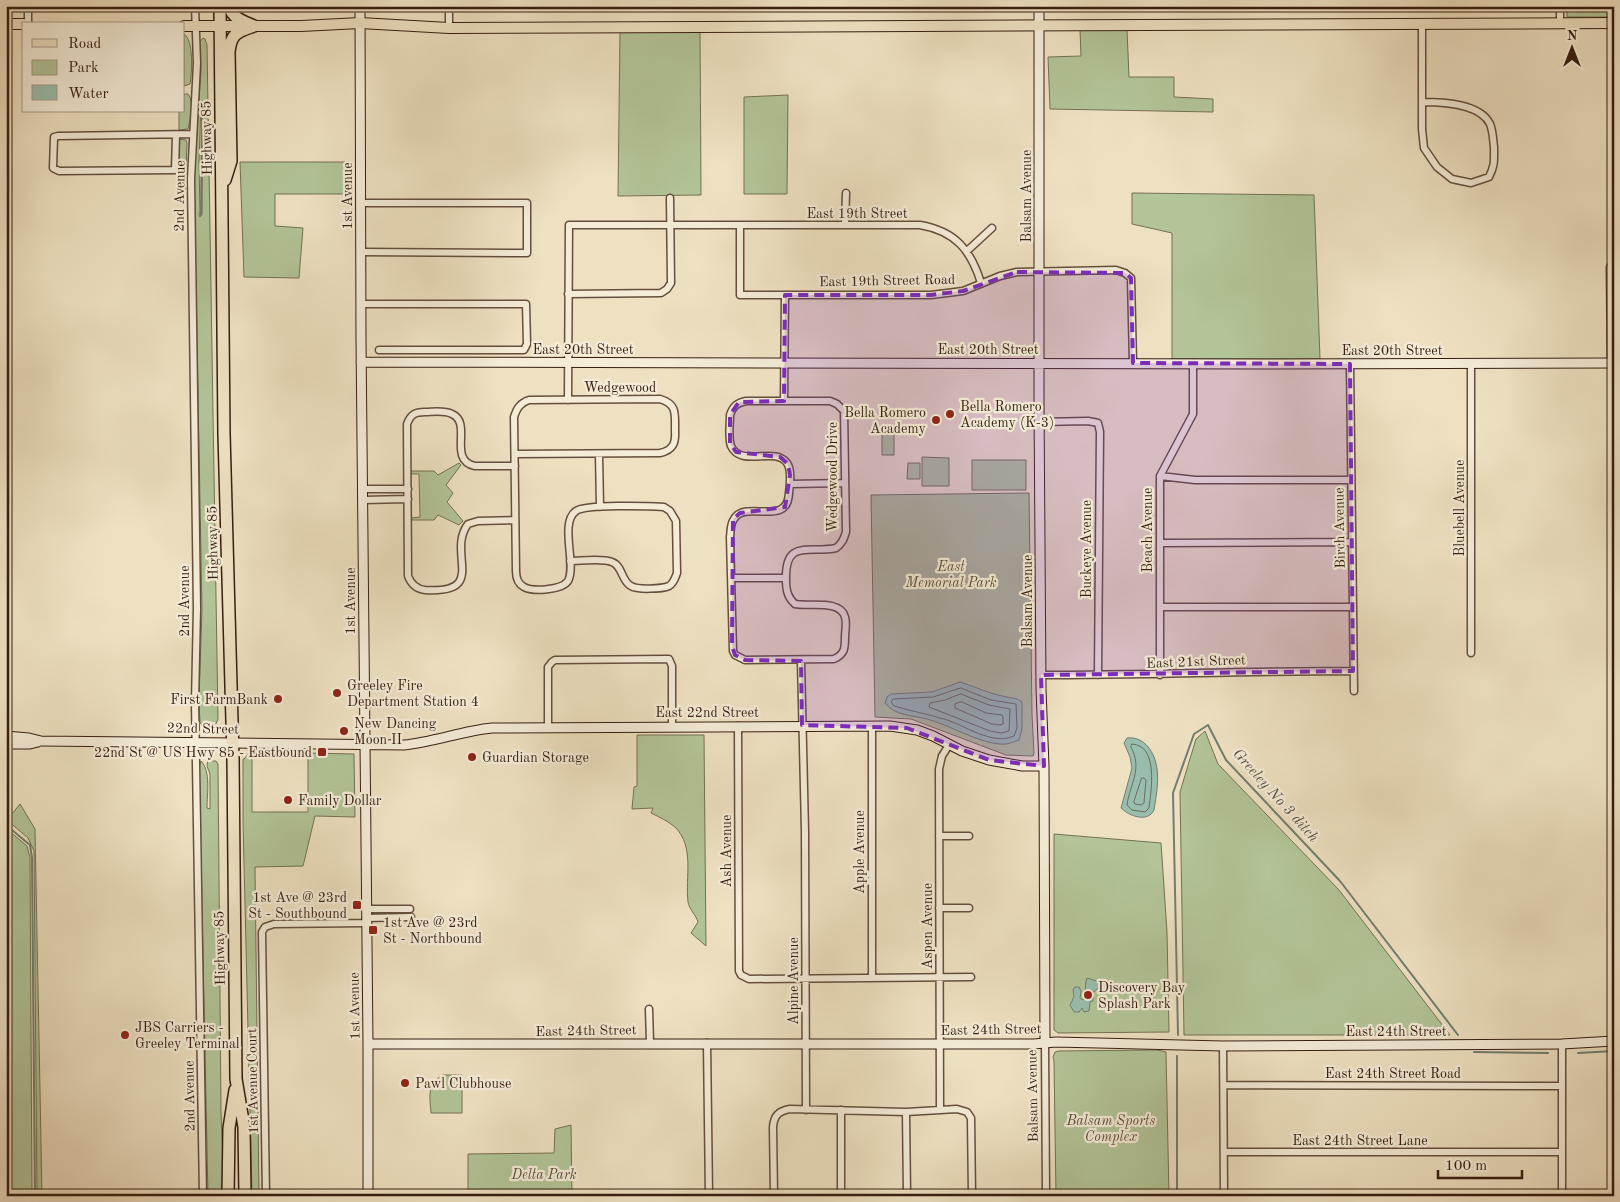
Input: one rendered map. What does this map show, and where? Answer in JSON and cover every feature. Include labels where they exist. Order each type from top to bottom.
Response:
[{"type":"highway","name":"Highway 85","points":[[220,6],[224,434],[232,743],[236,1079],[229,1128],[228,1196]]},
{"type":"highway","points":[[229,6],[232,14],[238,19],[254,26]]},
{"type":"highway","points":[[221,194],[231,161],[228,52],[232,38],[236,33],[254,26]]},
{"type":"highway","name":"Highway 85","points":[[236,1079],[244,1126],[245,1196]]},
{"type":"highway","points":[[230,1154],[234,1174],[234,1196]]},
{"type":"main road","points":[[185,26],[316,26],[360,23],[449,28],[1614,23]]},
{"type":"main road","points":[[6,24],[22,24]]},
{"type":"street","points":[[28,6],[28,22]]},
{"type":"street","name":"2nd Avenue","points":[[195,6],[197,63],[190,179],[197,608],[195,742],[203,1196]]},
{"type":"street","name":"1st Avenue","points":[[360,6],[368,1196]]},
{"type":"street","points":[[449,6],[449,28]]},
{"type":"street","name":"Balsam Avenue","points":[[1039,6],[1035,272],[1039,363],[1041,675],[1044,766],[1046,1196]]},
{"type":"street","points":[[1560,6],[1560,23]]},
{"type":"street","points":[[1422,24],[1422,102],[1422,130],[1424,148],[1437,167],[1452,179],[1471,183],[1489,178],[1494,166],[1493,135],[1490,124],[1482,114],[1452,102],[1422,102]]},
{"type":"street","points":[[176,135],[175,170],[59,171],[53,168],[54,137],[58,136],[193,134]]},
{"type":"street","points":[[845,225],[846,193]]},
{"type":"street","points":[[570,561],[612,562],[619,567],[625,581],[636,588],[664,588],[675,580],[677,573],[676,521],[670,511],[664,507],[600,507],[579,509],[571,517],[569,524],[570,573],[568,582],[559,588],[529,589],[520,584],[516,577],[514,417],[518,407],[529,400],[568,400],[568,294],[662,293],[667,289],[671,283],[670,198]]},
{"type":"street","points":[[360,203],[527,203],[527,253],[361,252]]},
{"type":"street","name":"East 19th Street","points":[[568,294],[569,225],[902,224],[931,227],[955,238],[966,251],[976,268],[981,283]]},
{"type":"street","name":"East 19th Street Road","points":[[740,225],[740,295],[931,295],[963,291],[1000,276],[1017,272],[1116,270],[1125,273],[1131,278],[1133,363]]},
{"type":"street","points":[[966,251],[992,228]]},
{"type":"street","points":[[1610,267],[1612,363]]},
{"type":"street","points":[[731,578],[786,578],[788,596],[795,604],[834,606],[843,612],[845,617],[845,650],[839,657],[831,660],[745,660],[735,655],[732,646],[730,537],[733,519],[740,513],[774,511],[784,508],[789,499],[790,484],[788,464],[785,461],[776,456],[741,455],[736,452],[730,443],[730,416],[735,405],[746,401],[784,401],[785,295]]},
{"type":"street","points":[[361,304],[526,304],[526,344],[524,350],[379,350]]},
{"type":"street","name":"East 20th Street","points":[[361,362],[1612,363]]},
{"type":"street","name":"Beach Avenue","points":[[1160,675],[1160,476],[1193,414],[1193,363]]},
{"type":"street","name":"Birch Avenue","points":[[1350,364],[1352,671],[1354,691]]},
{"type":"street","name":"Bluebell Avenue","points":[[1471,364],[1471,653]]},
{"type":"street","name":"Wedgewood","points":[[568,400],[660,399],[672,406],[675,414],[675,438],[672,447],[668,450],[660,453],[599,454]]},
{"type":"street","name":"Wedgewood Drive","points":[[784,401],[830,401],[841,407],[844,414],[846,532],[839,546],[831,549],[800,550],[794,552],[787,562],[786,578]]},
{"type":"street","points":[[515,466],[470,465],[462,456],[461,426],[453,414],[444,412],[414,413],[410,416],[407,424],[408,576],[413,585],[423,590],[446,590],[453,588],[460,582],[462,575],[462,534],[468,524],[478,520],[515,520]]},
{"type":"street","name":"Buckeye Avenue","points":[[1039,422],[1088,421],[1098,423],[1100,432],[1098,675]]},
{"type":"street","points":[[515,454],[599,454],[600,507]]},
{"type":"street","points":[[1160,476],[1196,480],[1351,480]]},
{"type":"street","points":[[790,484],[845,483]]},
{"type":"street","points":[[363,489],[408,489]]},
{"type":"street","points":[[363,500],[408,499]]},
{"type":"street","points":[[1160,543],[1352,542]]},
{"type":"street","points":[[1160,607],[1352,607]]},
{"type":"street","points":[[548,728],[548,667],[556,660],[667,659],[672,666],[672,726]]},
{"type":"street","name":"Alpine Avenue","points":[[801,660],[805,831],[806,1110]]},
{"type":"street","name":"East 21st Street","points":[[1041,675],[1160,675],[1276,671],[1352,671]]},
{"type":"street","name":"Ash Avenue","points":[[738,726],[739,970],[741,974],[749,979],[805,979]]},
{"type":"street","name":"Apple Avenue","points":[[872,726],[872,978]]},
{"type":"street","name":"East 22nd Street","points":[[365,744],[417,744],[479,729],[492,728],[890,726],[917,730],[962,751],[998,762],[1022,766],[1044,766]]},
{"type":"street","name":"22nd Street","points":[[6,736],[41,741],[365,744]]},
{"type":"street","name":"22nd Street","points":[[6,744],[30,744],[41,741]]},
{"type":"street","name":"Aspen Avenue","points":[[940,1110],[939,769],[942,756],[949,745]]},
{"type":"street","points":[[939,836],[968,836]]},
{"type":"street","points":[[940,908],[969,908]]},
{"type":"street","points":[[366,916],[410,909]]},
{"type":"street","points":[[366,916],[411,917]]},
{"type":"street","name":"1st Avenue Court","points":[[266,1196],[262,936],[265,928],[274,924],[366,916]]},
{"type":"street","points":[[805,979],[971,978]]},
{"type":"street","points":[[649,1009],[650,1043]]},
{"type":"street","name":"East 24th Street","points":[[368,1044],[1034,1044],[1045,1042],[1223,1046],[1562,1044],[1614,1041]]},
{"type":"street","points":[[707,1043],[709,1196]]},
{"type":"street","points":[[1562,1044],[1562,1196]]},
{"type":"street","points":[[1223,1046],[1224,1196]]},
{"type":"street","name":"East 24th Street Road","points":[[1224,1085],[1562,1086]]},
{"type":"street","points":[[774,1196],[774,1120],[777,1114],[782,1111],[806,1110],[906,1112],[963,1110],[971,1118],[972,1126],[972,1196]]},
{"type":"street","points":[[841,1110],[841,1196]]},
{"type":"street","points":[[906,1112],[907,1196]]},
{"type":"street","name":"East 24th Street Lane","points":[[1224,1152],[1562,1152]]},
{"type":"highlighted area","points":[[1017,272],[1125,273],[1131,278],[1133,363],[1350,364],[1353,671],[1041,675],[1044,766],[989,760],[907,728],[802,725],[801,661],[745,660],[735,655],[732,646],[733,519],[740,513],[785,507],[790,475],[788,464],[780,457],[736,452],[730,443],[730,415],[739,402],[784,401],[785,295],[931,295],[963,291]]},
{"type":"green space","points":[[1567,6],[1614,6],[1614,17],[1567,17]]},
{"type":"green space","points":[[1080,30],[1127,30],[1129,77],[1174,77],[1174,97],[1213,99],[1213,112],[1050,109],[1048,57],[1081,56]]},
{"type":"green space","points":[[620,31],[700,32],[701,195],[618,196]]},
{"type":"green space","points":[[185,35],[191,50],[190,84],[185,86]]},
{"type":"green space","points":[[203,38],[207,45],[218,719],[215,726],[211,729],[202,726],[200,722],[199,700],[202,609],[194,179],[201,70],[199,43]],"holes":[[[201,101],[203,101],[202,214],[200,217],[199,163]]]},
{"type":"green space","points":[[185,94],[188,94],[192,106],[188,129],[179,130],[179,112],[185,112]]},
{"type":"green space","points":[[788,95],[787,194],[744,194],[744,97]]},
{"type":"green space","points":[[179,139],[186,140],[187,143],[185,195],[179,194]]},
{"type":"green space","points":[[240,162],[351,162],[352,194],[275,194],[275,226],[303,228],[299,278],[244,277]]},
{"type":"green space","points":[[1132,193],[1314,195],[1320,359],[1172,359],[1172,233],[1132,224]]},
{"type":"green space","points":[[882,430],[894,430],[894,455],[882,455]]},
{"type":"green space","points":[[922,457],[949,458],[949,486],[922,486]]},
{"type":"green space","points":[[972,460],[1026,460],[1026,490],[972,490]]},
{"type":"green space","points":[[459,463],[461,465],[446,485],[453,493],[447,502],[463,521],[459,525],[438,515],[434,520],[411,520],[411,518],[420,517],[419,474],[411,474],[411,471],[434,471],[438,475]]},
{"type":"green space","points":[[908,463],[920,463],[920,479],[907,479]]},
{"type":"green space","name":"East Memorial Park","points":[[1029,493],[1033,756],[1006,755],[911,719],[875,717],[871,495]]},
{"type":"green space","points":[[1205,731],[1218,764],[1339,890],[1450,1035],[1184,1035],[1180,792],[1196,739]]},
{"type":"green space","points":[[637,735],[704,735],[706,946],[691,933],[698,922],[688,902],[687,853],[681,835],[675,827],[651,813],[653,808],[632,809],[634,787],[637,786]]},
{"type":"green space","points":[[250,752],[252,754],[252,812],[308,812],[308,753],[354,754],[355,817],[315,816],[303,866],[255,867],[259,1196],[252,1196],[243,821],[243,759]]},
{"type":"green space","points":[[208,758],[216,761],[218,764],[222,1196],[208,1196],[199,768],[201,761],[206,771],[207,808],[210,809]]},
{"type":"green space","points":[[20,804],[35,829],[42,1196],[37,1196],[34,851],[28,838],[7,820]]},
{"type":"green space","points":[[8,830],[27,846],[30,858],[32,1196],[10,1196],[9,976],[11,918]]},
{"type":"green space","points":[[1054,834],[1161,843],[1167,932],[1169,1032],[1058,1033],[1054,1030]]},
{"type":"green space","name":"Balsam Sports Complex","points":[[1157,1050],[1166,1052],[1169,1196],[1056,1196],[1053,1057],[1055,1052]]},
{"type":"green space","points":[[443,1075],[462,1075],[462,1113],[431,1113],[431,1087]]},
{"type":"green space","name":"Delta Park","points":[[571,1125],[572,1196],[468,1196],[468,1154],[554,1153],[555,1129]]},
{"type":"water","points":[[960,682],[1022,702],[1022,729],[1019,740],[1003,744],[983,741],[927,719],[899,713],[885,703],[887,697],[891,694],[932,692]]},
{"type":"water","points":[[1127,738],[1133,738],[1144,743],[1156,763],[1158,779],[1154,810],[1151,814],[1143,817],[1133,816],[1121,808],[1132,768],[1124,743]]},
{"type":"water","name":"Discovery Bay Splash Park","points":[[1087,978],[1096,981],[1101,986],[1091,994],[1093,1001],[1090,1002],[1089,1011],[1084,1012],[1082,1008],[1079,1012],[1074,1012],[1070,1005],[1074,997],[1073,989],[1079,987],[1081,991],[1080,998],[1083,1000]]},
{"type":"waterway","points":[[201,215],[202,105]]},
{"type":"waterway","name":"Greeley No 3 ditch","points":[[1178,1035],[1173,793],[1194,734],[1208,725],[1226,760],[1340,881],[1458,1035]]},
{"type":"waterway","points":[[12,830],[30,845],[32,858],[35,1196]]},
{"type":"waterway","name":"Greeley No 3 ditch","points":[[1578,1053],[1614,1051]]},
{"type":"waterway","name":"Greeley No 3 ditch","points":[[1474,1052],[1548,1053]]},
{"type":"waterway","points":[[1177,1056],[1177,1196]]},
{"type":"place","name":"Bella Romero Academy (K-3)","points":[[950,414]]},
{"type":"place","name":"Bella Romero Academy","points":[[936,420]]},
{"type":"place","name":"Greeley Fire Department Station 4","points":[[337,693]]},
{"type":"place","name":"First FarmBank","points":[[278,699]]},
{"type":"place","name":"New Dancing Moon II","points":[[344,731]]},
{"type":"place","name":"22nd St @ US Hwy 85 - Eastbound","points":[[322,752]]},
{"type":"place","name":"Guardian Storage","points":[[472,757]]},
{"type":"place","name":"Family Dollar","points":[[288,800]]},
{"type":"place","name":"1st Ave @ 23rd St - Southbound","points":[[357,905]]},
{"type":"place","name":"1st Ave @ 23rd St - Northbound","points":[[373,930]]},
{"type":"place","name":"Discovery Bay Splash Park","points":[[1088,995]]},
{"type":"place","name":"JBS Carriers - Greeley Terminal","points":[[125,1035]]},
{"type":"place","name":"Pawl Clubhouse","points":[[405,1083]]}]
